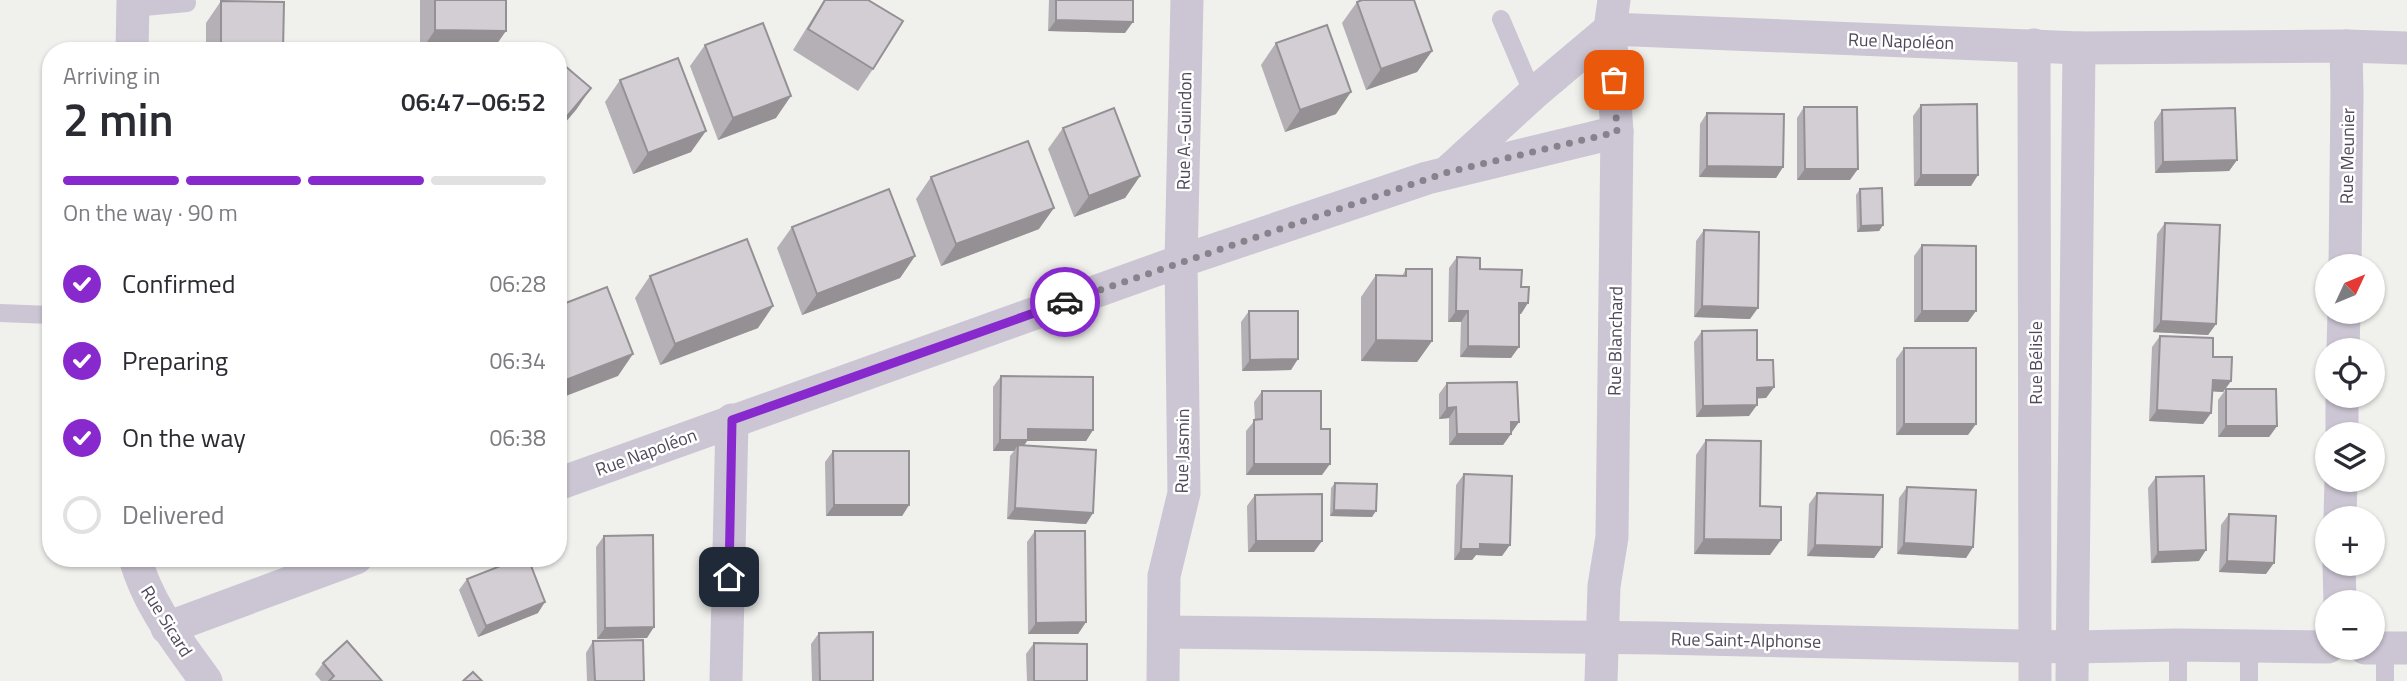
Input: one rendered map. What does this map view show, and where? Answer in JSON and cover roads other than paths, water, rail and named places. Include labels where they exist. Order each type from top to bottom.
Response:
[{"type":"street","name":"Rue A.-Guindon","points":[[1181,261],[1187,0]]},
{"type":"street","points":[[132,42],[133,4]]},
{"type":"street","name":"Rue Napoléon","points":[[1448,172],[1533,94],[1612,15],[2079,48],[2407,48]]},
{"type":"street","name":"Rue Blanchard","points":[[1601,681],[1604,586],[1612,537],[1617,132],[1612,15]]},
{"type":"street","name":"Rue Bélisle","points":[[2034,45],[2035,681]]},
{"type":"street","name":"Rue Meunier","points":[[2345,254],[2346,46]]},
{"type":"street","points":[[2072,681],[2079,48]]},
{"type":"street","name":"Rue Napoléon","points":[[567,481],[1181,261],[1448,172],[1617,132]]},
{"type":"street","name":"Rue Jasmin","points":[[1163,681],[1164,576],[1184,493],[1181,261]]},
{"type":"street","points":[[726,681],[732,420]]},
{"type":"street","name":"Rue Sicard","points":[[137,567],[141,580],[167,628],[206,681]]},
{"type":"street","points":[[167,628],[332,567]]},
{"type":"street","name":"Rue Saint-Alphonse","points":[[1164,632],[2072,647],[2315,647]]},
{"type":"lane","points":[[133,4],[187,3]]},
{"type":"lane","points":[[1502,19],[1533,94]]},
{"type":"lane","points":[[0,313],[42,315]]},
{"type":"lane","points":[[2178,645],[2178,681]]},
{"type":"lane","points":[[2249,646],[2249,681]]},
{"type":"lane","points":[[2385,681],[2386,648]]}]
